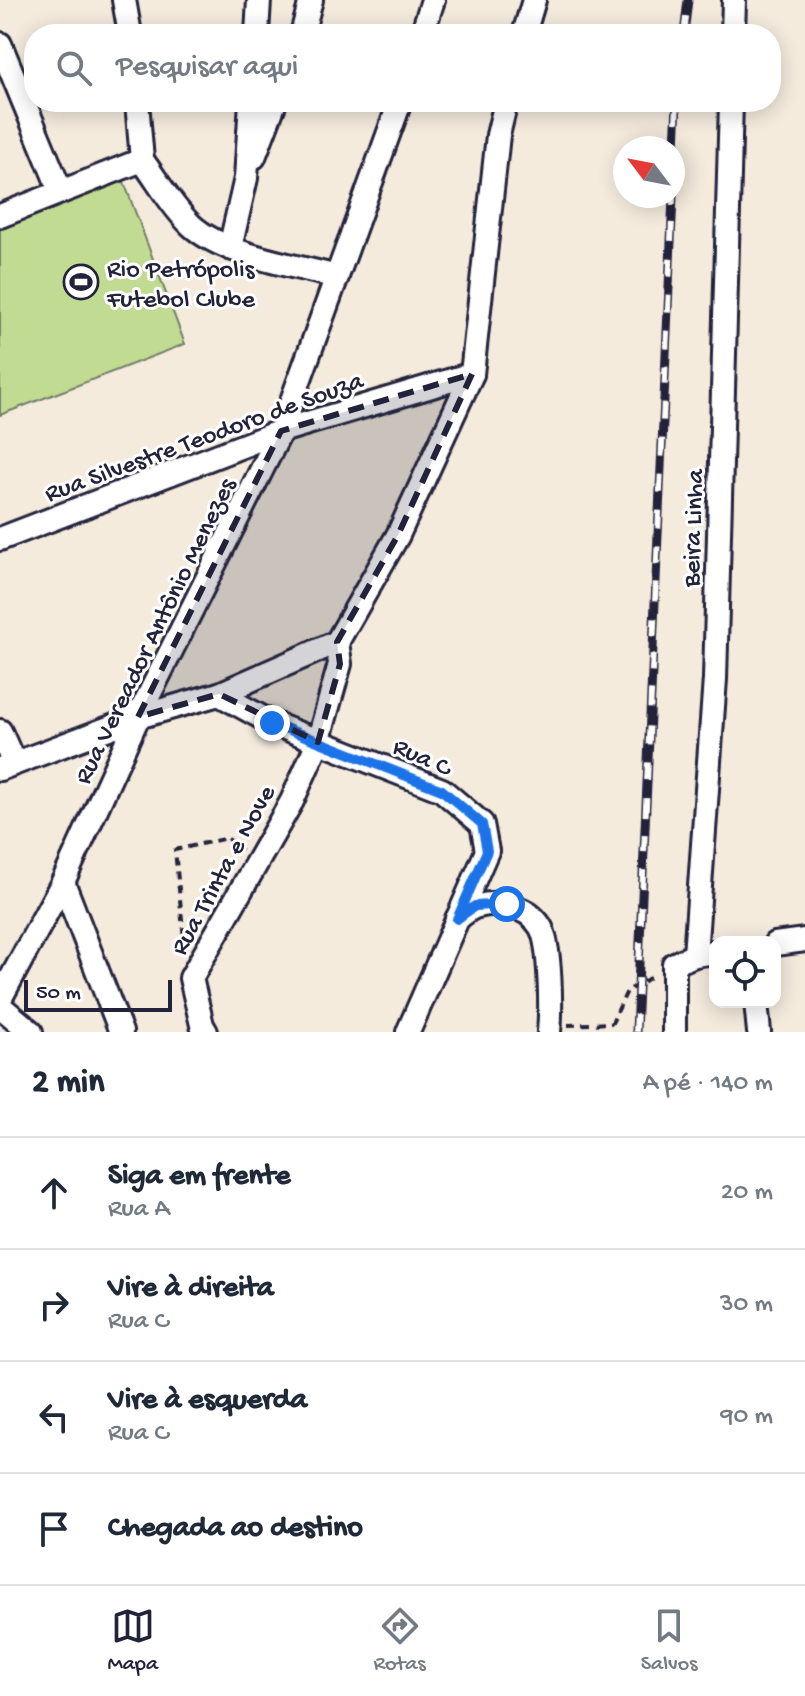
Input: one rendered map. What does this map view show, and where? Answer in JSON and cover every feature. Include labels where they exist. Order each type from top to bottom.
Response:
[{"type":"street","points":[[124,0],[128,24]]},
{"type":"street","points":[[258,24],[259,0]]},
{"type":"street","points":[[305,24],[311,0]]},
{"type":"street","points":[[425,24],[433,0]]},
{"type":"street","points":[[527,24],[534,0]]},
{"type":"street","points":[[733,24],[734,0]]},
{"type":"street","points":[[0,44],[24,102]]},
{"type":"street","points":[[28,112],[60,190]]},
{"type":"street","points":[[138,112],[142,160],[189,223],[210,240],[230,248],[337,277]]},
{"type":"street","points":[[246,178],[250,112]]},
{"type":"street","points":[[230,248],[246,178],[271,112]]},
{"type":"street","name":"Rua Vereador Antônio Menezes","points":[[0,999],[63,882],[138,717],[281,431],[396,112]]},
{"type":"street","points":[[0,731],[7,766],[138,717],[219,694],[337,642],[398,535],[472,374],[498,135],[504,112]]},
{"type":"street","name":"Beira Linha","points":[[705,953],[731,112]]},
{"type":"street","points":[[0,216],[142,160]]},
{"type":"street","name":"Rua Silvestre Teodoro de Souza","points":[[0,539],[281,431],[472,374]]},
{"type":"street","name":"Rua Trinta e Nove","points":[[206,1032],[191,978],[292,801],[318,742],[340,664],[337,642]]},
{"type":"street","name":"Rua C","points":[[219,694],[272,723],[442,790],[482,824],[487,851],[408,1032]]},
{"type":"street","points":[[63,882],[121,1032]]},
{"type":"street","points":[[457,919],[475,906],[507,904],[525,911],[540,925],[547,945],[550,1029]]},
{"type":"street","points":[[781,943],[805,940]]},
{"type":"street","points":[[674,1032],[674,964],[705,953]]},
{"type":"street","points":[[0,1006],[31,1032]]},
{"type":"street","points":[[757,1008],[759,1032]]},
{"type":"path","points":[[191,978],[185,951],[175,850],[227,838],[255,864]]},
{"type":"path","points":[[550,1029],[612,1023],[627,991],[674,964]]},
{"type":"highlighted area","points":[[472,374],[398,535],[337,642],[340,664],[318,742],[219,694],[138,717],[281,431]]},
{"type":"green space","name":"Rio Petrópolis Futebol Clube","points":[[121,174],[185,344],[0,415],[0,220]]},
{"type":"railway","points":[[685,24],[688,0]]},
{"type":"railway","points":[[676,136],[677,112]]},
{"type":"railway","points":[[636,1032],[672,208]]},
{"type":"place","name":"Rio Petrópolis Futebol Clube","points":[[81,282]]},
{"type":"route","points":[[272,723],[442,790],[482,824],[487,851],[457,919],[475,906],[507,904]]}]
